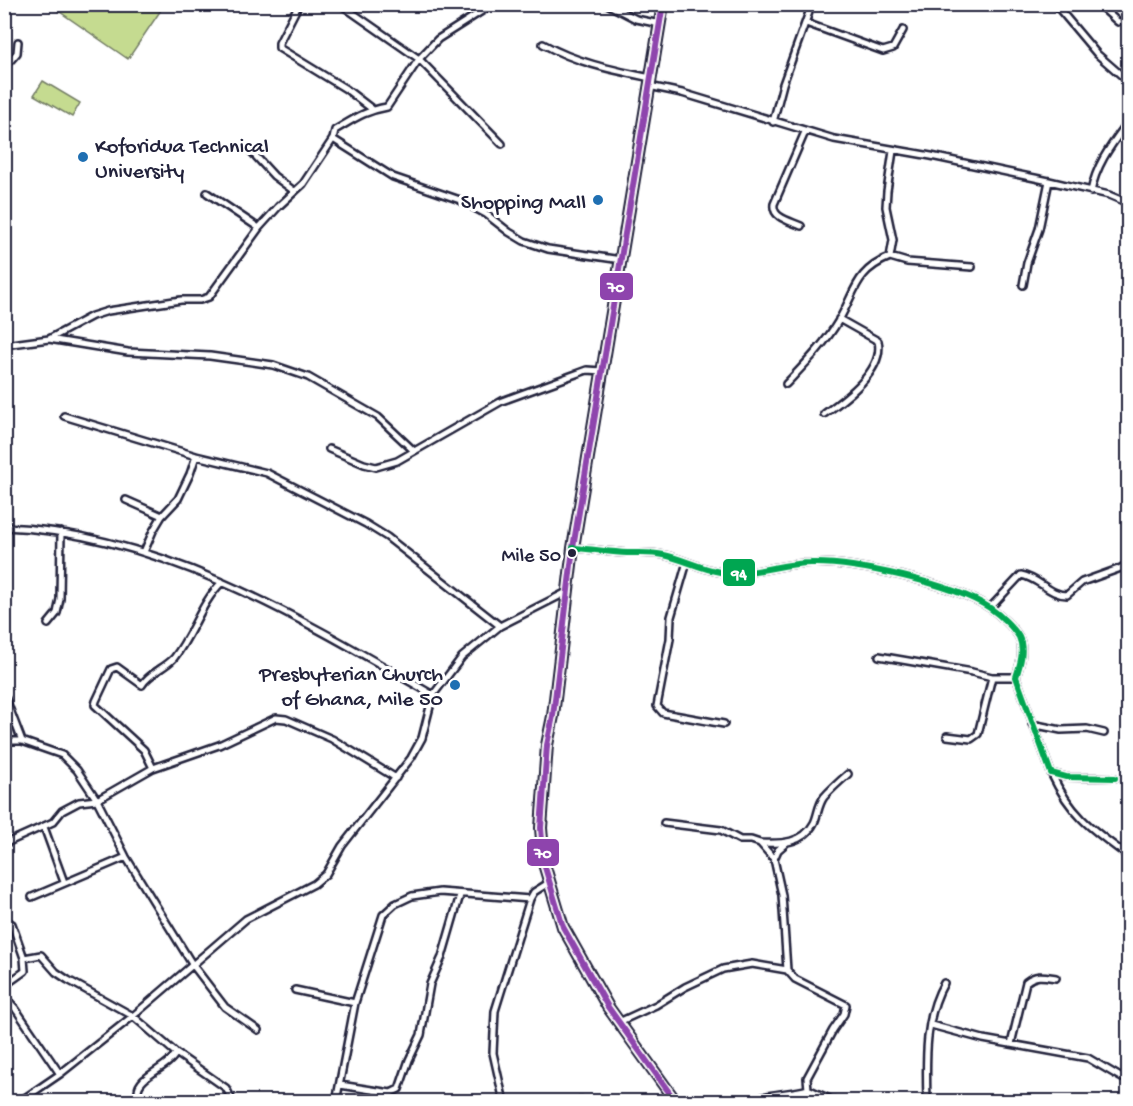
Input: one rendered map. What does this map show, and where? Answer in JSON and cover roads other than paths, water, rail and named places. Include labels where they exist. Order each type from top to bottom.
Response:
[{"type":"highway","points":[[663,4],[573,548],[553,716],[547,745],[541,849],[563,927],[602,999],[676,1101]]},
{"type":"street","points":[[299,4],[279,43],[279,48],[346,88],[372,109]]},
{"type":"street","points":[[340,4],[419,59],[502,144]]},
{"type":"street","points":[[49,339],[92,316],[108,311],[209,297],[259,228],[303,184],[333,139],[335,130],[356,116],[372,109],[387,107],[419,59],[438,39],[493,4]]},
{"type":"street","points":[[607,4],[636,19],[660,24]]},
{"type":"street","points":[[773,122],[783,84],[812,4]]},
{"type":"street","points":[[1055,4],[1097,54],[1128,81]]},
{"type":"street","points":[[1098,4],[1118,22]]},
{"type":"street","points":[[806,23],[883,51],[893,48],[903,30]]},
{"type":"street","points":[[4,61],[10,61],[17,53],[18,42]]},
{"type":"street","points":[[543,44],[563,56],[806,132],[1049,181],[1109,195],[1128,203]]},
{"type":"street","points":[[1091,192],[1094,176],[1104,154],[1128,122]]},
{"type":"street","points":[[801,226],[776,215],[773,210],[806,132]]},
{"type":"street","points":[[333,139],[393,177],[460,200],[486,214],[524,241],[548,249],[621,260]]},
{"type":"street","points":[[251,151],[274,176],[294,191]]},
{"type":"street","points":[[890,257],[893,240],[886,207],[893,151]]},
{"type":"street","points":[[1023,285],[1027,263],[1039,230],[1049,181]]},
{"type":"street","points":[[207,193],[259,228]]},
{"type":"street","points":[[786,384],[816,352],[839,320],[862,274],[872,266],[890,257],[907,262],[972,267]]},
{"type":"street","points":[[825,414],[848,397],[865,379],[878,360],[880,349],[878,341],[839,320]]},
{"type":"street","points":[[4,345],[49,339],[128,352],[210,356],[273,364],[308,377],[378,417],[413,450]]},
{"type":"street","points":[[329,449],[364,464],[376,466],[397,461],[502,401],[587,370],[602,371]]},
{"type":"street","points":[[64,417],[196,456],[267,473],[387,537],[500,626]]},
{"type":"street","points":[[144,552],[162,516],[178,499],[196,456]]},
{"type":"street","points":[[126,500],[162,516]]},
{"type":"street","points":[[4,527],[91,537],[144,552],[222,582],[349,646],[433,695]]},
{"type":"street","points":[[48,624],[57,613],[60,599],[61,532]]},
{"type":"street","points":[[573,548],[662,554],[721,572],[745,572],[810,563],[860,567],[950,590],[990,608],[1020,638],[1021,662],[1016,677],[1032,724],[1062,796],[1075,813],[1128,856]]},
{"type":"street","points":[[687,562],[671,617],[670,639],[657,706],[663,713],[724,724]]},
{"type":"street","points":[[990,608],[1021,575],[1032,577],[1060,595],[1067,595],[1082,582],[1121,568],[1128,563]]},
{"type":"street","points":[[153,768],[144,750],[95,705],[96,701],[114,667],[142,685],[155,671],[170,662],[187,640],[205,602],[222,582]]},
{"type":"street","points":[[19,1101],[60,1074],[133,1016],[246,919],[314,884],[327,874],[342,846],[411,758],[422,738],[433,695],[462,657],[500,626],[567,592]]},
{"type":"street","points":[[879,656],[992,677],[1016,677]]},
{"type":"street","points":[[947,736],[971,739],[978,734],[992,677]]},
{"type":"street","points":[[4,694],[22,741]]},
{"type":"street","points":[[4,844],[53,822],[62,811],[79,802],[97,800],[153,768],[219,745],[276,718],[286,719],[332,739],[396,778]]},
{"type":"street","points":[[1032,724],[1061,730],[1087,729],[1104,733]]},
{"type":"street","points":[[4,741],[22,741],[33,747],[62,755],[77,770],[97,800],[126,857],[192,964],[225,1007],[258,1030]]},
{"type":"street","points":[[1051,772],[1066,777],[1115,778]]},
{"type":"street","points":[[774,859],[778,850],[785,844],[806,833],[814,823],[824,797],[848,774]]},
{"type":"street","points":[[664,823],[721,830],[740,840],[785,844]]},
{"type":"street","points":[[44,827],[64,882]]},
{"type":"street","points":[[760,843],[774,859],[782,895],[787,970],[795,979],[846,1005],[844,1014],[807,1078],[808,1089]]},
{"type":"street","points":[[33,897],[126,857]]},
{"type":"street","points":[[504,1101],[493,1053],[495,1011],[530,899],[534,892],[550,882]]},
{"type":"street","points":[[336,1101],[355,1003],[383,915],[394,904],[412,896],[440,892],[530,899]]},
{"type":"street","points":[[340,1085],[391,1093],[399,1089],[421,1035],[430,984],[442,957],[460,895]]},
{"type":"street","points":[[4,919],[12,924],[24,958],[25,971],[4,986]]},
{"type":"street","points":[[24,958],[41,955],[56,972],[68,980],[133,1016],[176,1053],[226,1088],[233,1101]]},
{"type":"street","points":[[619,1022],[723,969],[752,964],[787,970]]},
{"type":"street","points":[[1011,1044],[1026,982],[1039,975],[1056,978]]},
{"type":"street","points":[[927,1101],[926,1052],[936,1002],[944,983]]},
{"type":"street","points":[[296,990],[355,1003]]},
{"type":"street","points":[[4,996],[15,1008],[60,1074]]},
{"type":"street","points":[[931,1025],[983,1039],[1088,1058],[1122,1077]]},
{"type":"street","points":[[140,1101],[138,1090],[140,1085],[153,1072],[173,1059],[176,1053]]},
{"type":"street","points":[[751,1101],[774,1094],[792,1094],[808,1089],[836,1101]]},
{"type":"street","points":[[1015,1101],[1024,1101]]},
{"type":"place","name":"Koforidua Technical University","points":[[83,157]]},
{"type":"place","name":"Shopping Mall","points":[[598,200]]},
{"type":"place","name":"Mile 50","points":[[572,553]]},
{"type":"place","name":"Presbyterian Church of Ghana, Mile 50","points":[[455,685]]}]
